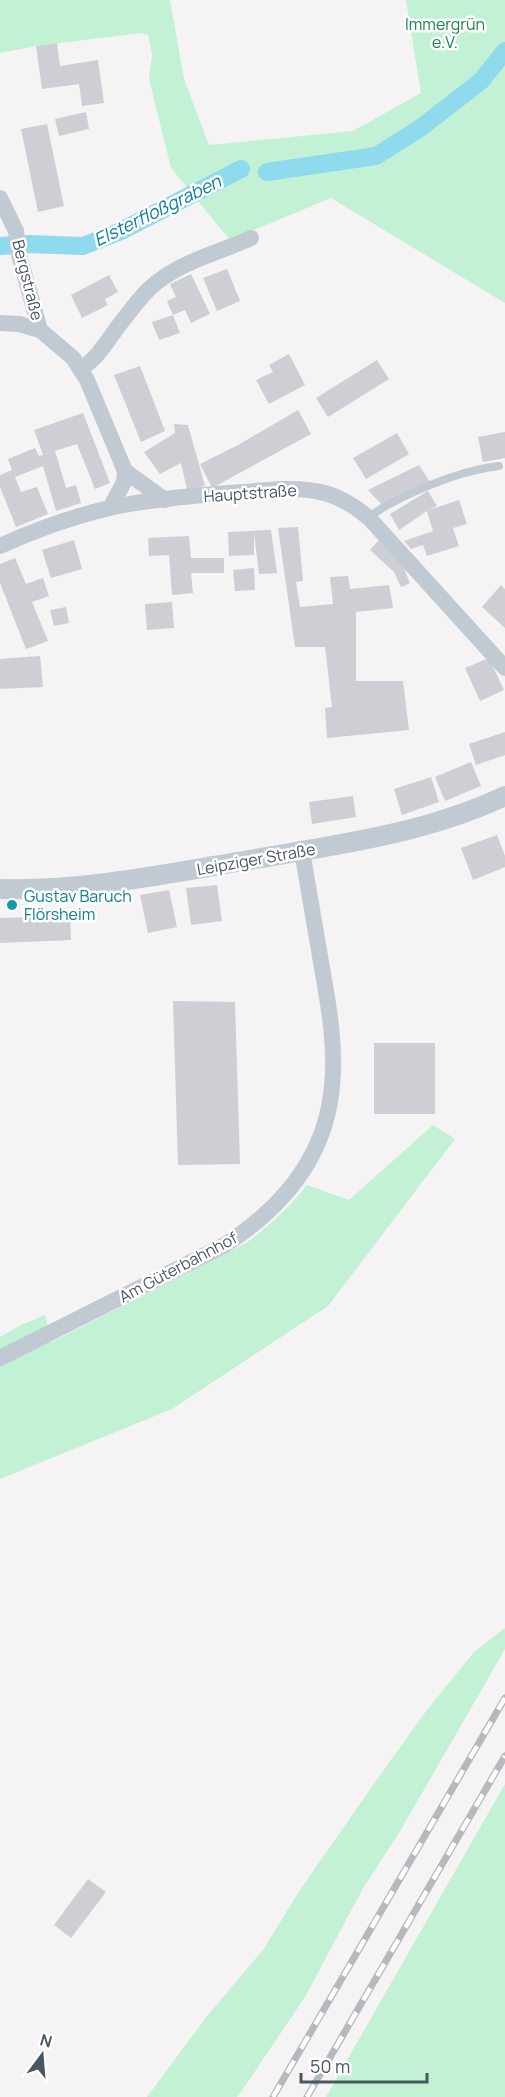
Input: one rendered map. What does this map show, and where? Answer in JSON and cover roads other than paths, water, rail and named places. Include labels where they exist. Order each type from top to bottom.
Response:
[{"type":"street","name":"Bergstraße","points":[[0,198],[16,231],[19,255],[40,330]]},
{"type":"street","points":[[80,369],[96,357],[136,304],[161,279],[189,262],[251,238]]},
{"type":"street","points":[[0,323],[19,324],[40,330],[63,348],[87,380],[125,471],[124,482],[110,508]]},
{"type":"street","points":[[125,471],[165,500]]},
{"type":"street","name":"Hauptstraße","points":[[0,546],[48,527],[110,508],[165,500],[299,488],[325,492],[340,497],[369,518],[505,668]]},
{"type":"street","name":"Leipziger Straße","points":[[0,889],[61,889],[109,884],[366,840],[413,830],[505,796]]},
{"type":"street","name":"Am Güterbahnhof","points":[[0,1358],[223,1246],[254,1225],[277,1204],[305,1166],[326,1119],[333,1070],[328,1000],[302,851]]},
{"type":"lane","points":[[369,518],[382,508],[441,480],[473,469],[499,466]]},
{"type":"waterway","name":"Elsterfloßgraben","points":[[267,172],[376,156],[419,129],[481,81],[505,51]]},
{"type":"waterway","name":"Elsterfloßgraben","points":[[0,246],[29,244],[83,246],[121,231],[241,169]]},
{"type":"railway","points":[[273,2097],[505,1698]]},
{"type":"railway","points":[[307,2097],[505,1756]]},
{"type":"place","name":"Gustav Baruch Flörsheim","points":[[12,905]]},
{"type":"park label","name":"Immergrün e.V.","points":[[445,33]]}]
